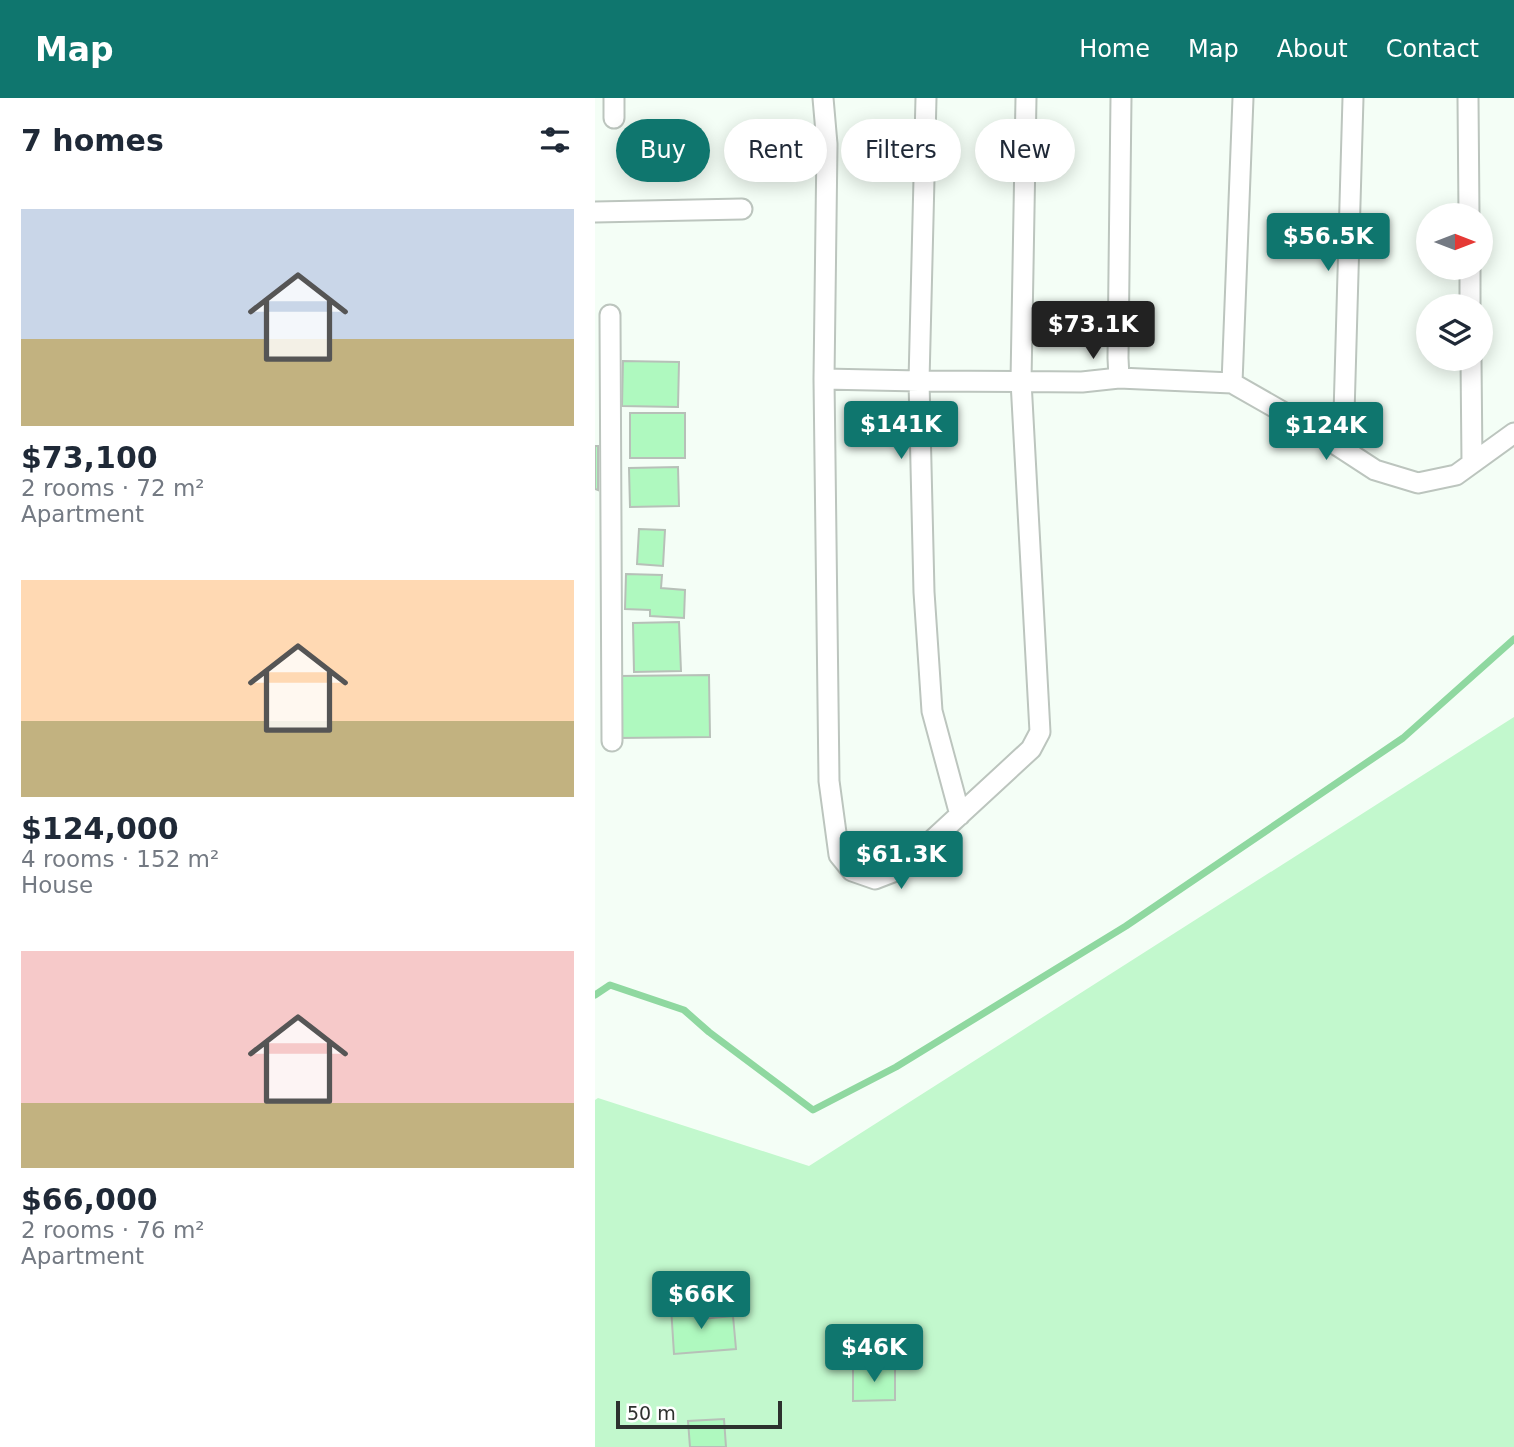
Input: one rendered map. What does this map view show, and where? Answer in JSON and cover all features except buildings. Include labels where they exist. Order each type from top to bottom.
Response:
[{"type":"street","points":[[614,98],[614,118]]},
{"type":"street","points":[[823,98],[827,144],[824,379],[829,781],[839,855],[852,871],[875,879],[901,869],[1031,750],[1040,732],[1021,381],[1026,98]]},
{"type":"street","points":[[926,98],[919,381],[924,592],[932,711],[960,815]]},
{"type":"street","points":[[1119,378],[1121,98]]},
{"type":"street","points":[[1232,383],[1243,98]]},
{"type":"street","points":[[1343,449],[1353,98]]},
{"type":"street","points":[[1468,98],[1469,203]]},
{"type":"street","points":[[595,212],[742,209]]},
{"type":"street","points":[[610,315],[603,507],[613,741]]},
{"type":"street","points":[[1471,371],[1472,463]]},
{"type":"street","points":[[824,379],[1082,382],[1119,378],[1232,383],[1309,427],[1375,470],[1419,483],[1456,475],[1514,433]]},
{"type":"green space","points":[[1514,717],[1514,1447],[595,1447],[595,1100],[598,1098],[809,1166]]},
{"type":"waterway","points":[[595,995],[610,985],[684,1010],[813,1110],[896,1067],[1126,926],[1403,738],[1514,639]]}]
